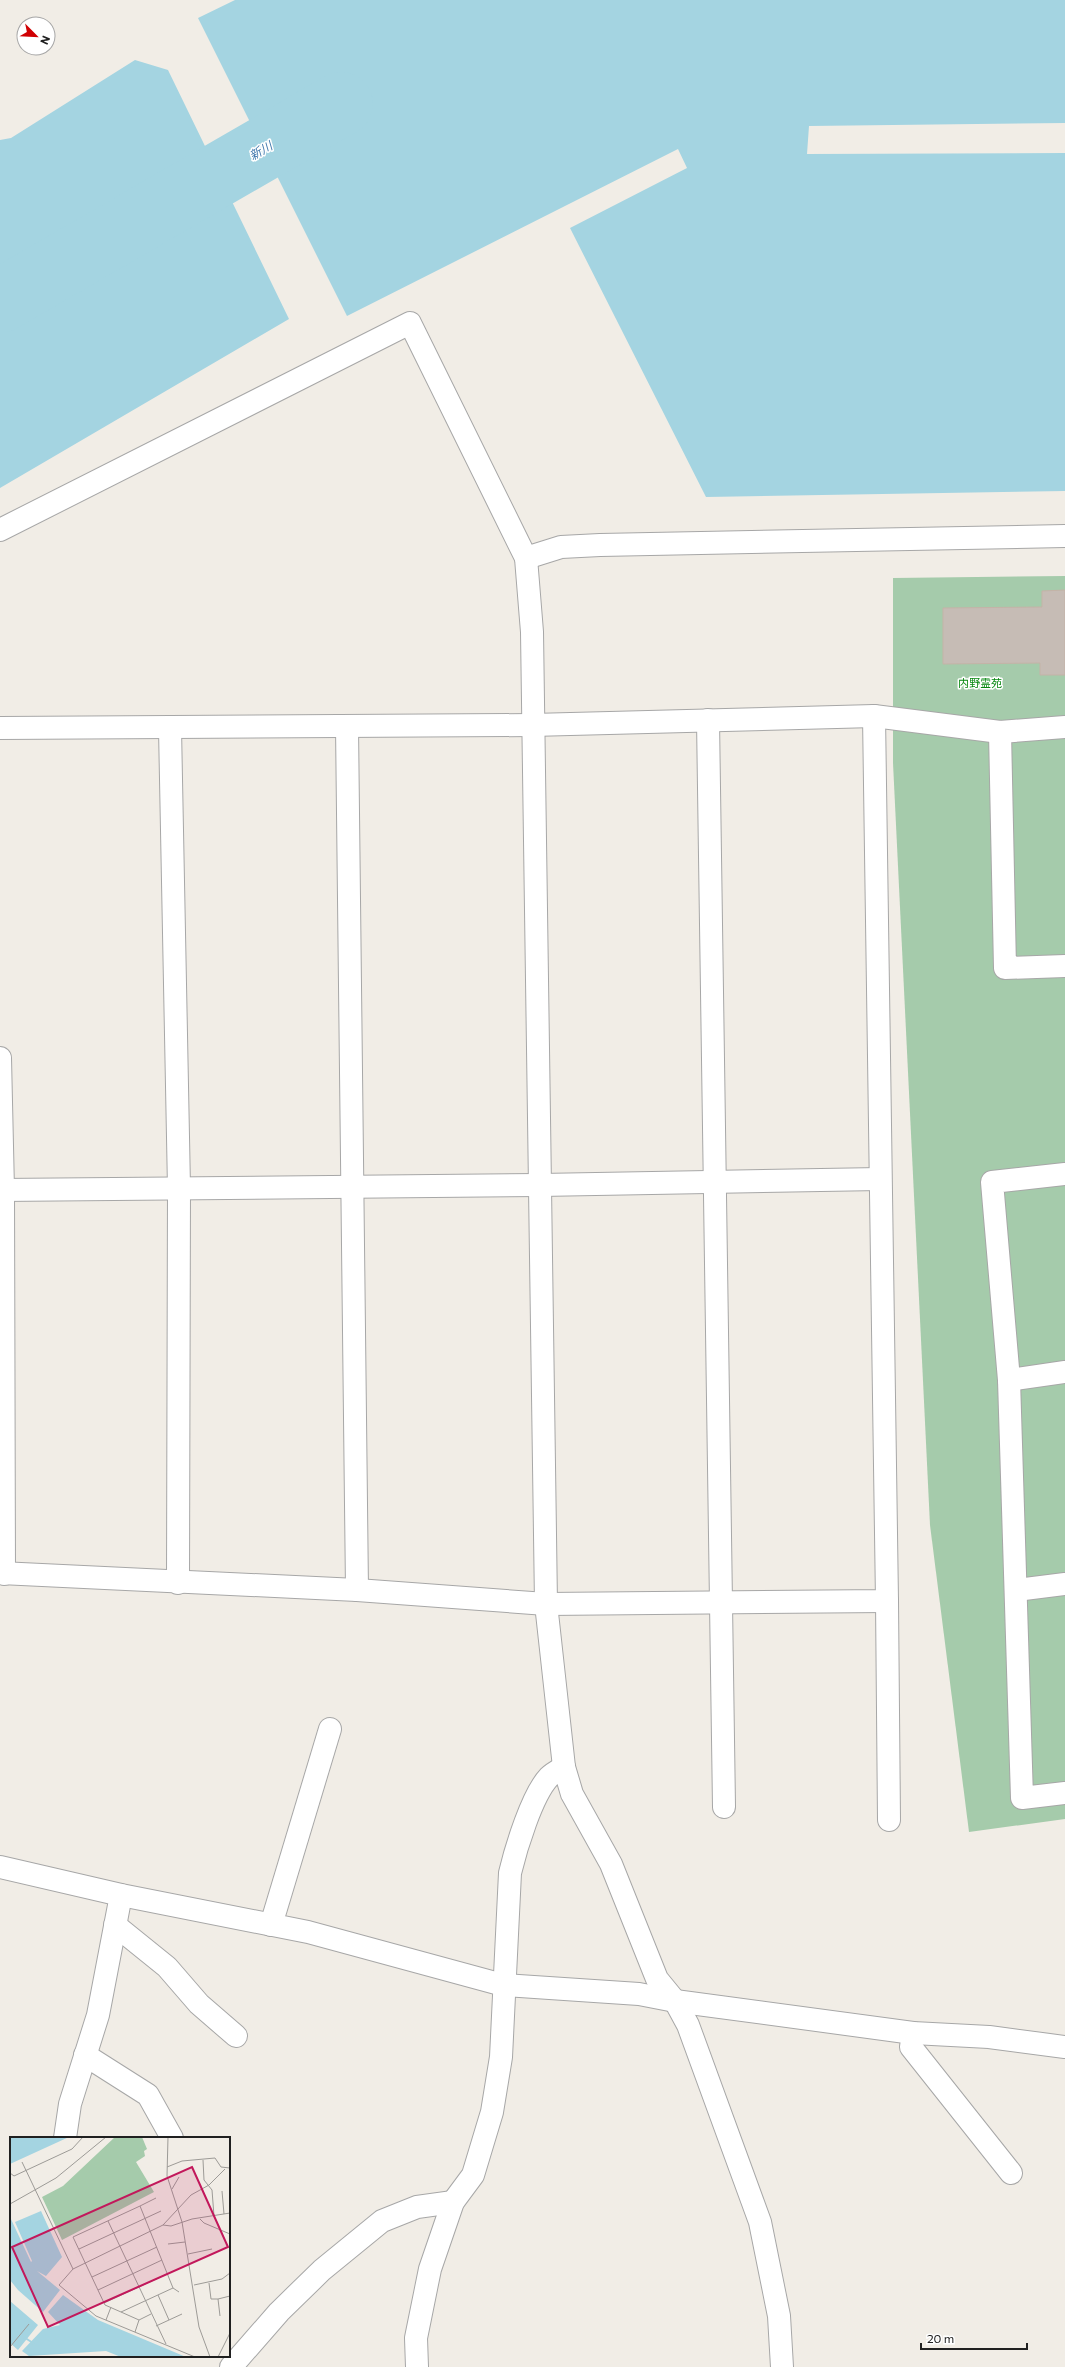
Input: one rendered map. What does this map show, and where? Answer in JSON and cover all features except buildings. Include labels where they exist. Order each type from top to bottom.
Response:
[{"type":"street","points":[[0,530],[410,322],[526,558],[532,632],[532,725],[546,1604],[564,1766],[572,1794],[610,1864],[658,1979],[675,2001],[688,2024],[760,2222],[779,2316],[782,2367]]},
{"type":"street","points":[[526,558],[561,547],[600,545],[1065,536]]},
{"type":"street","points":[[874,716],[889,1820]]},
{"type":"street","points":[[0,728],[532,725],[874,716],[1000,732],[1065,727]]},
{"type":"street","points":[[708,720],[724,1807]]},
{"type":"street","points":[[347,726],[357,1590]]},
{"type":"street","points":[[170,728],[179,1188],[178,1583]]},
{"type":"street","points":[[1000,732],[1004,968],[1065,966]]},
{"type":"street","points":[[0,1058],[2,1574],[357,1590],[546,1604],[886,1602]]},
{"type":"street","points":[[1065,1174],[992,1182],[1009,1380],[1022,1798],[1065,1793]]},
{"type":"street","points":[[1,1190],[352,1186],[540,1186],[880,1179]]},
{"type":"street","points":[[1009,1380],[1065,1372]]},
{"type":"street","points":[[1016,1590],[1065,1584]]},
{"type":"street","points":[[271,1925],[330,1729]]},
{"type":"street","points":[[419,2367],[416,2338],[430,2269],[453,2202],[473,2175],[492,2112],[501,2057],[503,1985],[510,1873],[516,1851],[541,1788],[549,1776],[564,1766]]},
{"type":"street","points":[[0,1867],[121,1895],[308,1932],[503,1985],[638,1994],[675,2001],[913,2033],[989,2037],[1065,2047]]},
{"type":"street","points":[[65,2137],[70,2104],[98,2015],[121,1895]]},
{"type":"street","points":[[115,1925],[167,1967],[199,2004],[236,2036]]},
{"type":"street","points":[[913,2033],[911,2047],[1011,2173]]},
{"type":"street","points":[[85,2055],[148,2095],[171,2137]]},
{"type":"street","points":[[231,2367],[279,2312],[311,2280],[382,2221],[417,2207],[453,2202]]},
{"type":"green space","name":"内野霊苑","points":[[1065,576],[1065,1819],[969,1832],[930,1525],[893,763],[893,578]]},
{"type":"water","points":[[235,0],[1065,0],[1065,123],[809,126],[807,154],[1065,153],[1065,491],[706,497],[570,228],[687,168],[678,149],[347,316],[198,18]]},
{"type":"water","points":[[135,60],[168,70],[289,319],[0,488],[0,140],[11,138]]},
{"type":"waterway","name":"新川","points":[[0,301],[341,104]]}]
